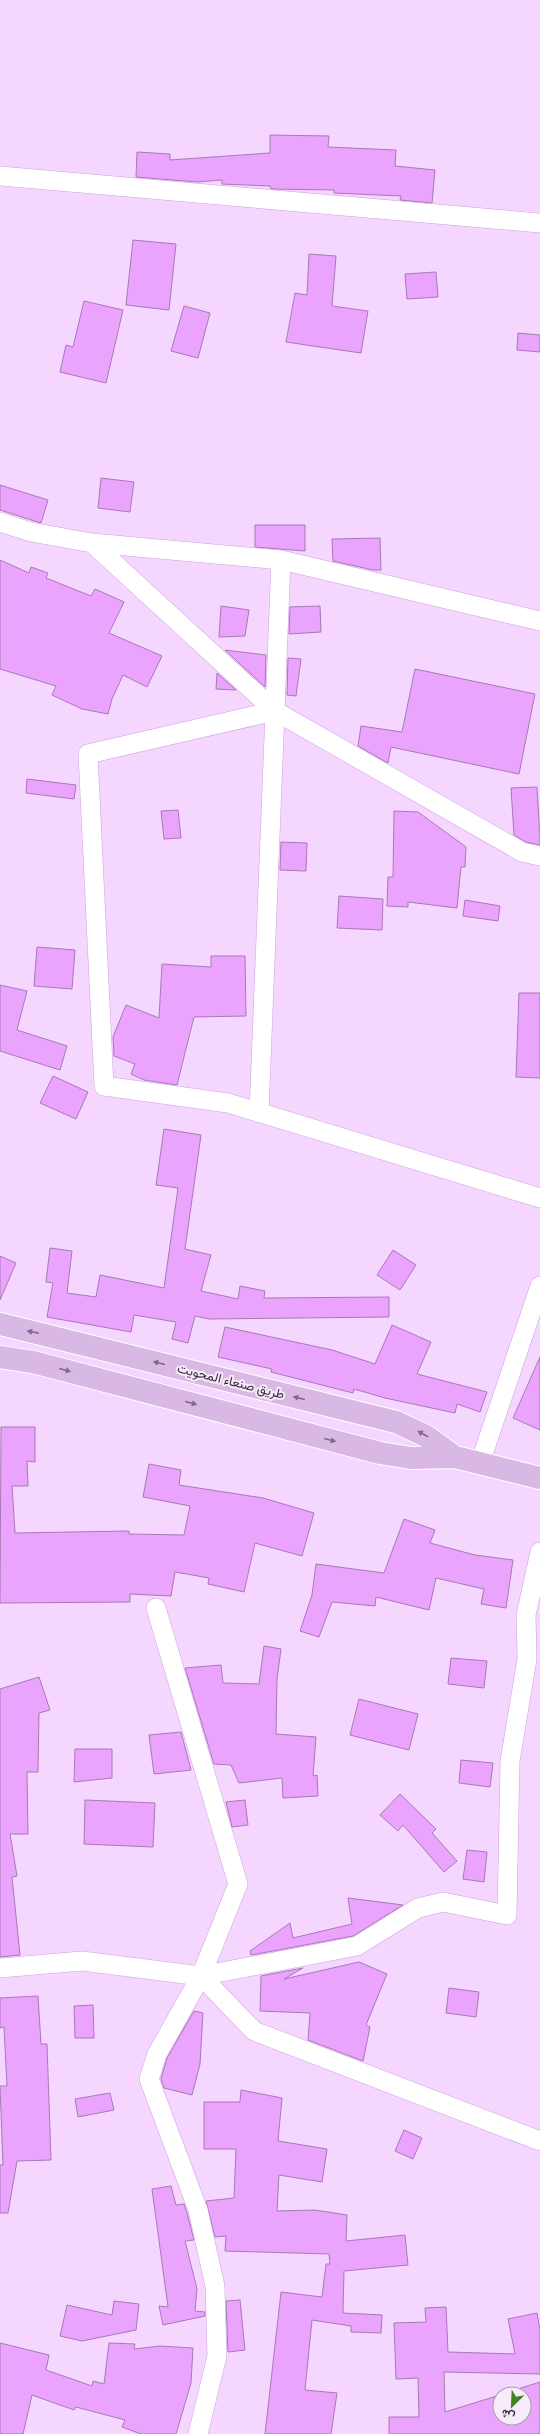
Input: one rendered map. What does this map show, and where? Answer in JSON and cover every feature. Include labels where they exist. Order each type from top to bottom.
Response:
[{"type":"main road","name":"طريق صنعاء المحويت","points":[[0,1324],[396,1422],[426,1436],[455,1457]]},
{"type":"main road","name":"طريق صنعاء المحويت","points":[[0,1356],[33,1362],[380,1453],[411,1458],[455,1457],[540,1478]]},
{"type":"street","points":[[0,176],[540,223]]},
{"type":"street","points":[[0,522],[61,539],[92,544],[281,560],[540,621]]},
{"type":"street","points":[[92,544],[276,711],[522,852],[540,856]]},
{"type":"street","points":[[259,1113],[281,560]]},
{"type":"street","points":[[276,711],[88,754],[104,1086],[228,1103],[540,1198]]},
{"type":"street","points":[[480,1463],[540,1286]]},
{"type":"street","points":[[0,1968],[82,1961],[201,1976],[357,1946],[418,1908],[444,1902],[507,1915],[510,1761],[527,1659],[526,1615],[540,1552]]},
{"type":"street","points":[[156,1608],[238,1884],[201,1976],[156,2054],[149,2079],[198,2210],[215,2286],[217,2356],[198,2434]]},
{"type":"street","points":[[201,1976],[254,2031],[540,2141]]},
{"type":"building","points":[[270,135],[329,136],[328,147],[396,150],[395,166],[435,170],[432,203],[400,200],[401,196],[334,193],[334,190],[271,189],[270,186],[222,184],[222,180],[197,182],[136,177],[137,152],[170,154],[170,160],[270,153]]},
{"type":"building","points":[[133,240],[176,244],[169,310],[126,305]]},
{"type":"building","points":[[309,254],[336,256],[332,306],[368,311],[361,353],[286,342],[295,293],[307,295]]},
{"type":"building","points":[[436,272],[438,297],[407,299],[405,274]]},
{"type":"building","points":[[84,301],[123,310],[106,383],[60,372],[66,345],[73,347]]},
{"type":"building","points":[[184,306],[210,313],[198,358],[171,351]]},
{"type":"building","points":[[518,333],[540,335],[540,352],[517,350]]},
{"type":"building","points":[[101,478],[134,482],[130,512],[98,508]]},
{"type":"building","points":[[0,485],[48,500],[41,523],[0,510]]},
{"type":"building","points":[[255,525],[305,525],[305,551],[255,547]]},
{"type":"building","points":[[380,538],[381,570],[373,570],[333,561],[332,539]]},
{"type":"building","points":[[0,560],[29,573],[31,567],[48,573],[46,578],[91,596],[95,589],[124,602],[109,633],[162,656],[147,687],[123,675],[112,699],[108,714],[82,709],[52,695],[56,686],[0,669]]},
{"type":"building","points":[[221,606],[249,610],[245,636],[219,637]]},
{"type":"building","points":[[320,606],[321,632],[289,634],[290,607]]},
{"type":"building","points":[[225,650],[266,655],[265,687]]},
{"type":"building","points":[[288,658],[301,659],[296,696],[287,695]]},
{"type":"building","points":[[415,669],[535,694],[519,774],[391,747],[388,763],[358,746],[361,726],[402,732]]},
{"type":"building","points":[[217,673],[236,690],[216,689]]},
{"type":"building","points":[[27,779],[76,785],[74,799],[26,793]]},
{"type":"building","points":[[537,787],[540,845],[526,842],[514,835],[511,788]]},
{"type":"building","points":[[178,810],[181,838],[164,839],[161,811]]},
{"type":"building","points":[[394,811],[418,812],[466,847],[465,867],[461,867],[457,908],[408,902],[408,907],[387,906],[388,877],[393,877]]},
{"type":"building","points":[[281,842],[307,843],[306,871],[280,870]]},
{"type":"building","points":[[339,896],[383,899],[382,930],[337,928]]},
{"type":"building","points":[[465,900],[500,906],[498,921],[463,916]]},
{"type":"building","points":[[37,947],[75,950],[72,989],[34,986]]},
{"type":"building","points":[[211,956],[245,956],[246,1016],[194,1017],[177,1085],[144,1080],[131,1074],[135,1064],[114,1056],[113,1037],[126,1005],[159,1018],[162,964],[211,967]]},
{"type":"building","points":[[0,985],[27,991],[17,1030],[67,1046],[60,1070],[0,1051]]},
{"type":"building","points":[[519,993],[540,993],[540,1078],[516,1077]]},
{"type":"building","points":[[53,1076],[88,1092],[76,1119],[40,1103]]},
{"type":"building","points":[[164,1129],[201,1135],[185,1249],[211,1255],[201,1291],[238,1299],[240,1286],[265,1291],[264,1298],[389,1297],[389,1317],[209,1319],[195,1316],[188,1343],[172,1339],[176,1322],[134,1315],[131,1332],[47,1317],[53,1283],[46,1282],[50,1248],[72,1251],[67,1293],[96,1297],[100,1275],[164,1288],[178,1188],[156,1185]]},
{"type":"building","points":[[393,1250],[416,1265],[400,1290],[377,1275]]},
{"type":"building","points":[[0,1256],[16,1263],[0,1300]]},
{"type":"building","points":[[392,1325],[431,1342],[417,1374],[487,1392],[480,1412],[457,1404],[455,1413],[385,1398],[354,1389],[353,1393],[271,1372],[272,1369],[218,1357],[225,1327],[332,1350],[375,1364]]},
{"type":"building","points":[[540,1357],[540,1430],[513,1418]]},
{"type":"building","points":[[1,1427],[35,1427],[35,1462],[27,1461],[28,1486],[12,1486],[15,1533],[129,1531],[129,1534],[184,1535],[190,1506],[143,1497],[149,1464],[181,1470],[179,1485],[263,1498],[314,1513],[302,1556],[255,1543],[244,1592],[208,1584],[209,1578],[175,1572],[171,1596],[130,1594],[130,1602],[0,1603]]},
{"type":"building","points":[[404,1519],[435,1530],[430,1543],[475,1555],[513,1560],[506,1608],[481,1604],[484,1589],[436,1578],[429,1610],[376,1597],[375,1606],[332,1602],[319,1637],[300,1631],[312,1595],[316,1564],[384,1573]]},
{"type":"building","points":[[264,1646],[281,1649],[277,1679],[276,1734],[316,1737],[313,1776],[317,1775],[318,1796],[283,1798],[282,1778],[239,1783],[231,1765],[214,1764],[185,1668],[221,1665],[223,1683],[259,1684]]},
{"type":"building","points":[[451,1658],[487,1661],[484,1688],[448,1684]]},
{"type":"building","points":[[39,1677],[50,1710],[39,1713],[38,1772],[27,1772],[28,1834],[10,1834],[17,1876],[12,1877],[20,1955],[0,1957],[0,1689]]},
{"type":"building","points":[[359,1699],[418,1714],[409,1750],[350,1735]]},
{"type":"building","points":[[181,1732],[191,1770],[154,1774],[149,1735]]},
{"type":"building","points":[[75,1749],[112,1749],[112,1778],[74,1782]]},
{"type":"building","points":[[461,1760],[493,1763],[490,1787],[459,1783]]},
{"type":"building","points":[[400,1794],[436,1829],[432,1833],[457,1861],[444,1872],[403,1825],[398,1831],[380,1815]]},
{"type":"building","points":[[85,1800],[155,1803],[153,1847],[84,1844]]},
{"type":"building","points":[[245,1800],[248,1825],[232,1827],[226,1802]]},
{"type":"building","points":[[467,1850],[487,1852],[484,1882],[463,1879]]},
{"type":"building","points":[[348,1898],[403,1905],[353,1936],[251,1955],[250,1951],[290,1923],[293,1938],[352,1924]]},
{"type":"building","points":[[359,1962],[387,1974],[366,2025],[370,2027],[363,2061],[308,2040],[310,2013],[260,2011],[261,1976],[303,1968],[284,1979]]},
{"type":"building","points":[[449,1988],[479,1992],[476,2017],[446,2013]]},
{"type":"building","points":[[38,1996],[41,2044],[47,2044],[51,2160],[17,2161],[8,2213],[0,2213],[0,2165],[3,2165],[0,2086],[7,2086],[4,2027],[0,2028],[0,1998]]},
{"type":"building","points":[[93,2005],[94,2038],[75,2038],[74,2006]]},
{"type":"building","points":[[194,2011],[203,2013],[200,2064],[192,2095],[164,2088],[161,2079],[167,2058]]},
{"type":"building","points":[[241,2090],[282,2098],[278,2141],[327,2149],[322,2182],[279,2175],[277,2211],[315,2210],[347,2215],[346,2241],[405,2235],[408,2265],[344,2271],[343,2313],[382,2315],[381,2333],[351,2332],[351,2326],[312,2320],[305,2390],[337,2393],[331,2434],[265,2434],[281,2292],[322,2297],[326,2264],[330,2264],[329,2254],[225,2251],[226,2236],[215,2237],[206,2201],[234,2198],[236,2149],[204,2149],[204,2102],[240,2102]]},
{"type":"building","points":[[110,2093],[114,2110],[78,2117],[75,2099]]},
{"type":"building","points":[[404,2130],[422,2138],[413,2159],[395,2151]]},
{"type":"building","points":[[171,2186],[176,2205],[184,2204],[187,2213],[194,2240],[185,2241],[197,2289],[195,2311],[205,2312],[205,2316],[163,2325],[159,2306],[168,2307],[152,2189]]},
{"type":"building","points":[[240,2300],[245,2350],[228,2352],[226,2301]]},
{"type":"building","points":[[114,2301],[139,2304],[136,2330],[82,2341],[60,2336],[67,2305],[112,2315]]},
{"type":"building","points":[[446,2307],[448,2352],[515,2354],[508,2319],[537,2313],[540,2330],[540,2374],[444,2372],[445,2412],[492,2397],[492,2426],[532,2426],[532,2386],[527,2386],[540,2382],[540,2434],[389,2434],[389,2417],[419,2417],[418,2378],[396,2379],[394,2323],[426,2322],[425,2308]]},
{"type":"building","points":[[0,2343],[49,2355],[46,2370],[92,2386],[93,2381],[104,2384],[109,2343],[135,2344],[134,2349],[160,2346],[193,2348],[191,2383],[176,2434],[141,2434],[122,2427],[125,2420],[76,2407],[74,2410],[32,2395],[23,2434],[0,2434]]}]
